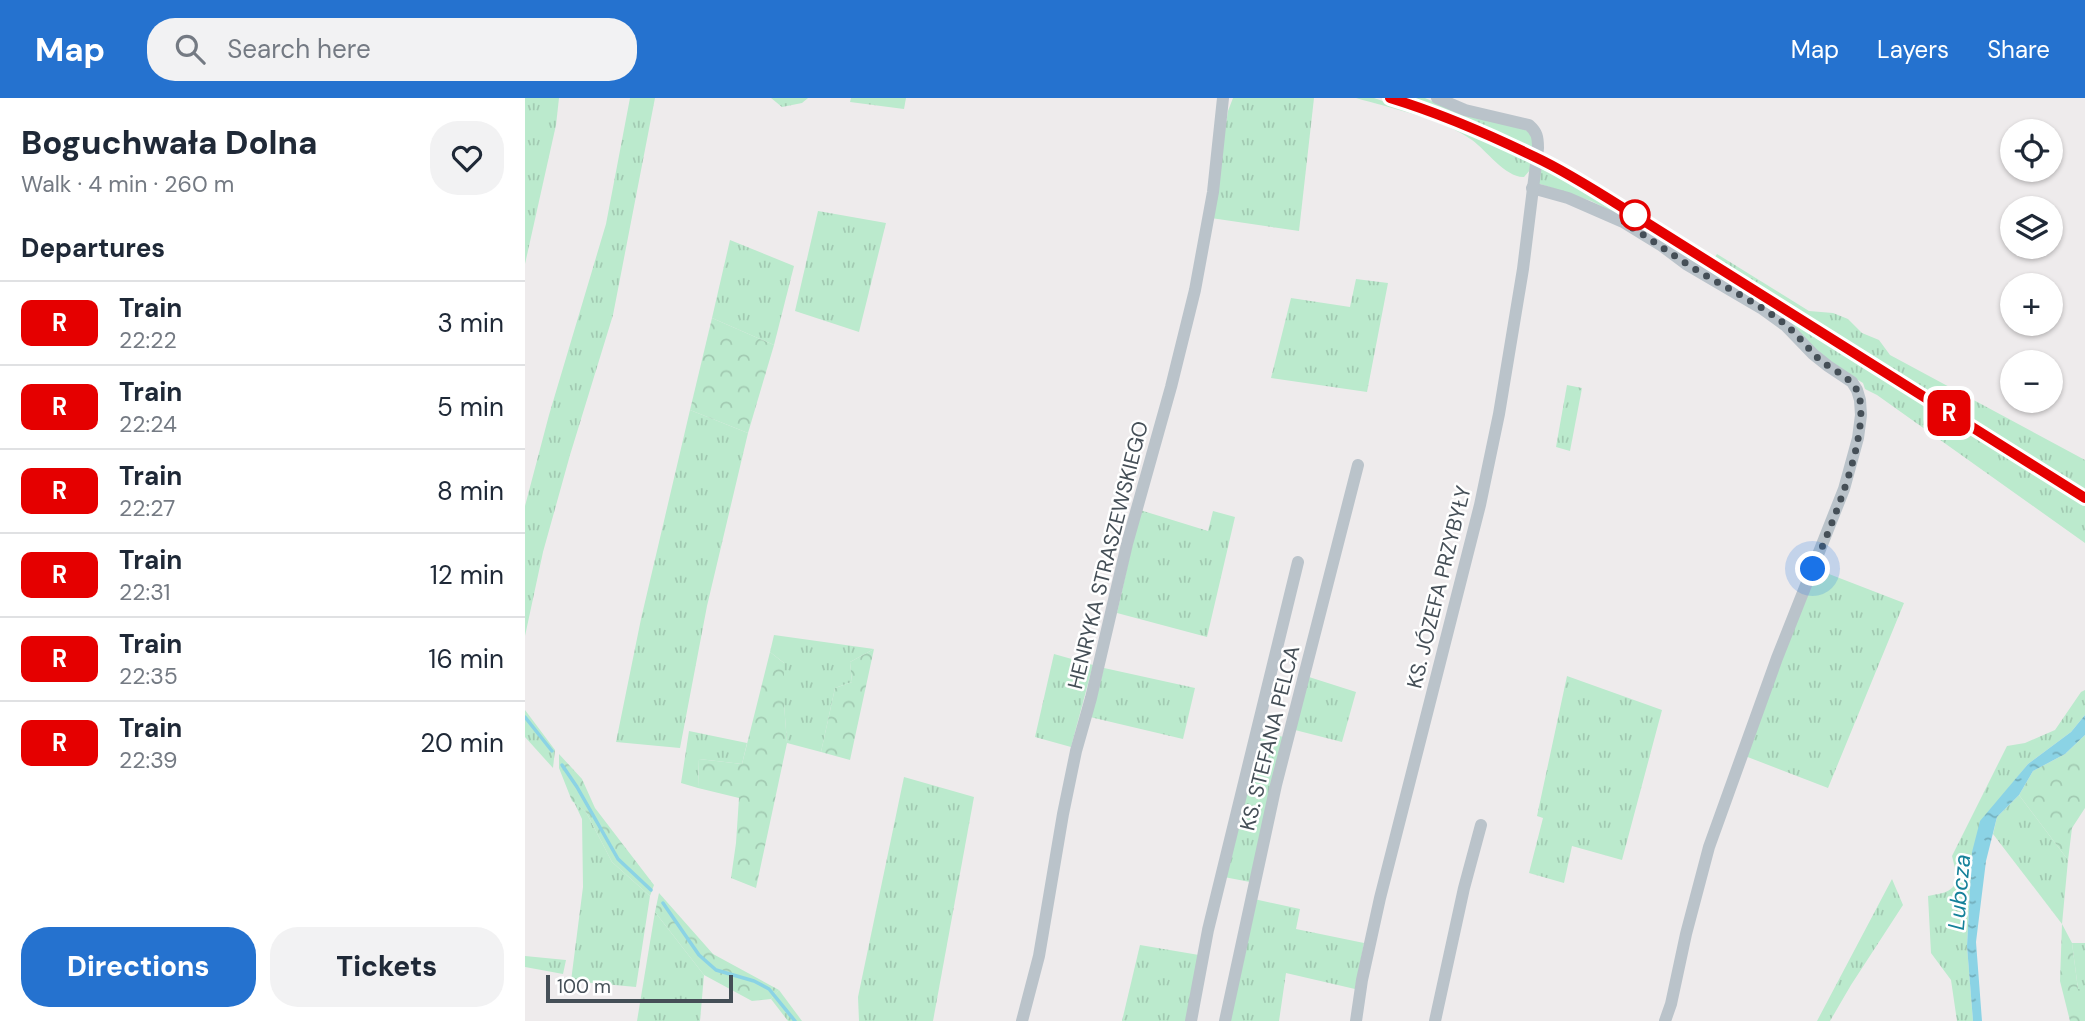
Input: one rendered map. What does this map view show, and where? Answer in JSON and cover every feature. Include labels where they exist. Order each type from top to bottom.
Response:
[{"type":"street","name":"HENRYKA STRASZEWSKIEGO","points":[[1022,1021],[1039,957],[1076,751],[1195,290],[1213,191],[1223,98]]},
{"type":"street","name":"KS. JÓZEFA PRZYBYŁY","points":[[1356,1021],[1380,898],[1480,505],[1499,414],[1523,269],[1537,158],[1538,138],[1529,125],[1465,110],[1437,98]]},
{"type":"street","points":[[1532,188],[1568,198],[1623,222],[1686,264],[1762,308],[1786,326],[1813,354],[1852,382],[1860,400],[1858,439],[1844,489],[1777,658],[1709,848],[1665,1021]]},
{"type":"street","name":"KS. STEFANA PELCA","points":[[1225,1021],[1276,785],[1358,466]]},
{"type":"street","name":"KS. STEFANA PELCA","points":[[1191,1021],[1211,917],[1298,562]]},
{"type":"street","points":[[1435,1021],[1464,888],[1481,825]]},
{"type":"green space","points":[[525,98],[559,98],[556,125],[525,264]]},
{"type":"green space","points":[[630,98],[655,98],[613,315],[543,552],[525,636],[525,506],[606,224]]},
{"type":"green space","points":[[771,98],[808,98],[802,103],[782,107]]},
{"type":"green space","points":[[851,98],[906,98],[904,109],[850,102]]},
{"type":"green space","points":[[1233,98],[1314,98],[1299,231],[1211,218],[1228,111]]},
{"type":"green space","points":[[1356,98],[1374,98],[1450,124],[1531,161],[1530,170],[1524,177],[1517,176],[1503,168],[1472,140],[1446,126]]},
{"type":"green space","points":[[1409,98],[1425,98],[1526,130],[1532,135],[1533,150],[1479,125]]},
{"type":"green space","points":[[1540,164],[2085,505],[2085,543],[1865,389],[1863,383],[1830,363],[1623,217],[1591,201],[1537,183]]},
{"type":"green space","points":[[818,211],[886,223],[859,332],[795,311]]},
{"type":"green space","points":[[730,240],[794,266],[774,345],[712,318]]},
{"type":"green space","points":[[1717,254],[1809,311],[1833,313],[1848,319],[1862,333],[1879,340],[1890,355],[2085,460],[2085,493],[1713,260]]},
{"type":"green space","points":[[1356,279],[1388,283],[1367,392],[1271,378],[1291,298],[1350,307]]},
{"type":"green space","points":[[712,318],[774,345],[748,433],[690,410]]},
{"type":"green space","points":[[1567,385],[1582,388],[1570,451],[1556,447]]},
{"type":"green space","points":[[690,410],[748,433],[707,606],[680,748],[616,742],[641,619]]},
{"type":"green space","points":[[1140,510],[1208,531],[1213,511],[1235,517],[1207,637],[1117,613]]},
{"type":"green space","points":[[1818,566],[1829,574],[1904,603],[1828,788],[1745,756]]},
{"type":"green space","points":[[774,635],[874,649],[850,662],[852,682],[835,688],[821,752],[787,743],[784,663],[770,652]]},
{"type":"green space","points":[[874,649],[850,760],[821,752],[835,688],[852,682],[850,662]]},
{"type":"green space","points":[[770,652],[784,663],[787,743],[756,888],[731,878],[739,798],[698,788],[699,759],[742,764]]},
{"type":"green space","points":[[1054,654],[1093,665],[1071,747],[1035,737]]},
{"type":"green space","points":[[1104,668],[1195,688],[1183,739],[1090,717]]},
{"type":"green space","points":[[1567,676],[1662,710],[1622,860],[1572,846],[1564,883],[1529,873],[1543,818],[1537,816]]},
{"type":"green space","points":[[1309,677],[1356,692],[1342,742],[1295,730]]},
{"type":"green space","points":[[2085,690],[2085,715],[2071,732],[2028,764],[2010,786],[1972,852],[1967,946],[1973,1021],[1957,1021],[1951,980],[1931,953],[1928,896],[1949,890],[1958,880],[1952,856],[2007,746],[2025,743],[2055,730]]},
{"type":"green space","points":[[525,710],[555,750],[553,768],[525,737]]},
{"type":"green space","points":[[689,731],[747,743],[742,764],[699,759],[698,788],[681,783]]},
{"type":"green space","points":[[1261,732],[1284,737],[1250,882],[1224,877]]},
{"type":"green space","points":[[2085,735],[2085,808],[2072,828],[2068,860],[2019,795],[2033,771],[2065,754]]},
{"type":"green space","points":[[559,754],[582,779],[595,808],[654,885],[650,896],[612,862],[586,812],[572,801],[559,768]]},
{"type":"green space","points":[[904,777],[974,797],[933,1021],[859,1021],[858,997]]},
{"type":"green space","points":[[2019,795],[2068,860],[2062,924],[1993,834],[1997,817]]},
{"type":"green space","points":[[574,802],[586,812],[612,862],[650,896],[636,987],[571,981],[583,887],[582,819]]},
{"type":"green space","points":[[1892,879],[1903,905],[1830,1021],[1817,1021]]},
{"type":"green space","points":[[659,893],[713,954],[779,990],[771,999],[752,1001],[704,975],[655,912]]},
{"type":"green space","points":[[1254,899],[1300,909],[1296,929],[1364,943],[1355,989],[1286,973],[1279,1021],[1228,1021]]},
{"type":"green space","points":[[655,912],[704,975],[700,1021],[637,1021]]},
{"type":"green space","points":[[2062,924],[2072,943],[2078,989],[2085,989],[2085,1021],[2070,1021],[2060,981]]},
{"type":"green space","points":[[2072,943],[2085,943],[2085,989],[2078,989]]},
{"type":"green space","points":[[1140,945],[1199,955],[1186,1021],[1122,1021]]},
{"type":"green space","points":[[525,956],[566,960],[563,974],[525,967]]},
{"type":"green space","points":[[779,990],[802,1021],[788,1021],[771,999]]},
{"type":"water","points":[[2085,715],[2085,735],[2065,754],[2033,771],[2019,795],[1997,817],[1986,861],[1976,942],[1982,1021],[1973,1021],[1967,946],[1972,852],[1980,821],[2028,764],[2071,732]]},
{"type":"waterway","points":[[525,717],[552,751]]},
{"type":"waterway","points":[[562,765],[618,859],[651,890]]},
{"type":"waterway","points":[[663,903],[699,955],[716,970],[754,981],[769,989],[795,1021]]},
{"type":"railway","points":[[1390,98],[1481,132],[1570,176],[2085,498]]},
{"type":"train","name":"R","points":[[1390,98],[1467,126],[1537,158],[1577,181],[2085,498]]},
{"type":"route","points":[[1635,215],[1623,222],[1686,264],[1762,308],[1786,326],[1813,354],[1852,382],[1857,390],[1861,415],[1854,457],[1813,569]]},
{"type":"water label","name":"Lubcza","points":[[1959,892]]}]
